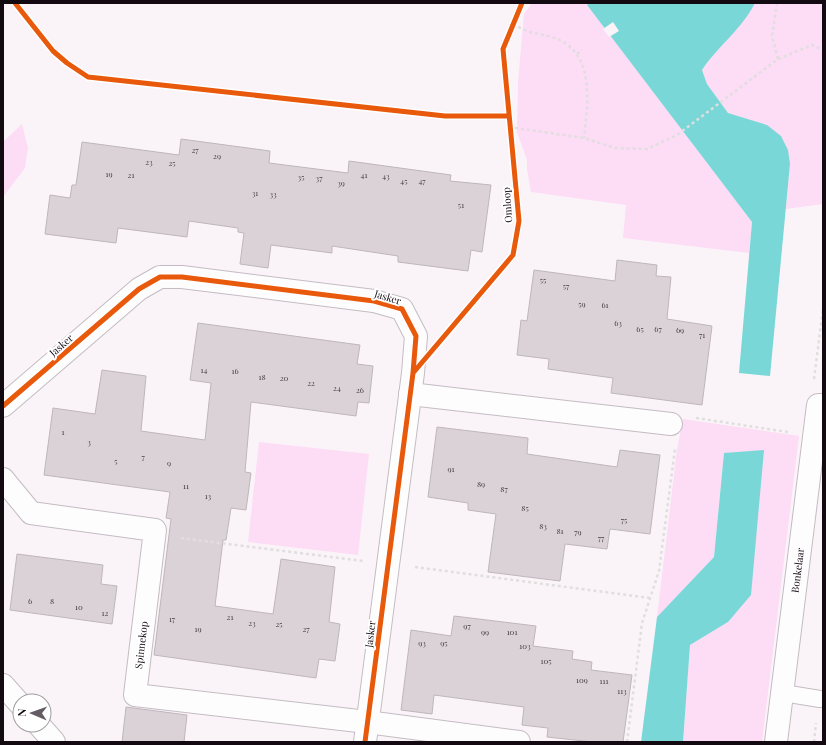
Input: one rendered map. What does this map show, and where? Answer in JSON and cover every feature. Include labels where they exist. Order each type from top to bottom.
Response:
[{"type":"street","name":"Jasker","points":[[3,406],[138,289],[160,277],[182,277],[374,301],[402,309],[416,336],[410,394],[366,732]]},
{"type":"street","points":[[410,394],[671,424]]},
{"type":"street","name":"Bonkelaar","points":[[776,742],[814,436],[820,405]]},
{"type":"street","points":[[3,479],[31,513],[155,530],[155,534]]},
{"type":"street","name":"Spinnekop","points":[[155,534],[135,695],[366,732]]},
{"type":"street","points":[[3,685],[12,695]]},
{"type":"street","points":[[366,732],[519,742]]},
{"type":"street","points":[[46,733],[54,742]]},
{"type":"lane","points":[[783,693],[820,699]]},
{"type":"path","points":[[777,3],[772,36],[778,59]]},
{"type":"path","points":[[510,31],[516,17]]},
{"type":"path","points":[[513,24],[531,32],[548,36],[566,43],[577,54],[584,68],[588,94],[584,138]]},
{"type":"path","points":[[510,135],[509,124],[584,138],[615,148],[647,149],[677,135],[778,59],[812,45],[823,50]]},
{"type":"path","points":[[577,54],[582,50]]},
{"type":"path","points":[[820,405],[814,383],[823,309]]},
{"type":"path","points":[[671,424],[680,415],[814,436]]},
{"type":"path","points":[[627,742],[642,622],[659,571],[676,446]]},
{"type":"path","points":[[155,534],[650,598]]},
{"type":"shaded area","points":[[532,3],[589,3],[587,5],[752,222],[749,253],[623,238],[626,205],[531,192],[527,160],[517,132],[518,82],[524,14]]},
{"type":"shaded area","points":[[755,3],[823,3],[823,204],[786,209],[790,164],[767,125],[728,113],[707,84],[702,70],[743,21]]},
{"type":"shaded area","points":[[22,124],[28,148],[25,168],[3,197],[3,142]]},
{"type":"shaded area","points":[[683,419],[799,436],[762,742],[683,742],[690,645],[728,622],[724,453],[714,557],[657,617],[677,449]]},
{"type":"shaded area","points":[[259,442],[369,454],[358,555],[248,542]]},
{"type":"water","points":[[589,3],[755,3],[736,30],[708,61],[702,70],[707,84],[728,113],[767,125],[781,136],[788,150],[790,164],[770,376],[739,373],[752,222],[587,5]]},
{"type":"water","points":[[764,450],[751,595],[728,622],[690,645],[683,742],[641,742],[657,617],[714,557],[724,453]]},
{"type":"pier","points":[[613,22],[619,31],[609,37],[603,29]]},
{"type":"building","points":[[181,139],[270,151],[269,163],[348,173],[349,161],[451,175],[450,181],[491,185],[482,252],[471,250],[468,271],[398,262],[398,256],[332,246],[332,253],[271,245],[268,268],[240,264],[244,233],[238,232],[238,228],[189,221],[187,237],[118,228],[116,243],[45,234],[50,195],[70,198],[72,185],[76,185],[82,142],[179,155]]},
{"type":"building","points":[[617,260],[657,265],[656,276],[671,277],[667,319],[712,326],[702,405],[611,393],[613,378],[548,369],[549,359],[517,355],[521,320],[527,321],[534,270],[615,281]]},
{"type":"building","points":[[198,323],[360,345],[357,364],[373,366],[369,403],[358,402],[356,416],[251,402],[245,472],[251,473],[246,510],[231,508],[226,540],[223,540],[215,606],[273,614],[281,559],[335,567],[329,622],[340,624],[335,661],[319,659],[316,678],[154,655],[171,519],[166,518],[170,492],[44,475],[53,408],[95,414],[102,370],[146,376],[141,431],[205,440],[211,383],[190,380]]},
{"type":"building","points":[[437,427],[528,438],[527,454],[617,467],[620,450],[660,455],[650,534],[610,529],[607,549],[565,544],[560,581],[488,572],[496,514],[468,510],[468,503],[428,497]]},
{"type":"building","points":[[17,554],[103,565],[101,584],[117,586],[112,624],[10,610]]},
{"type":"building","points":[[454,616],[536,626],[533,646],[573,651],[572,659],[592,662],[591,670],[632,675],[623,742],[593,742],[547,737],[548,728],[522,725],[524,707],[434,695],[432,714],[401,710],[411,630],[451,636]]},
{"type":"building","points":[[126,707],[187,715],[184,742],[122,742]]},
{"type":"cycle path","points":[[15,3],[53,51],[67,63],[88,77],[445,116],[508,116]]},
{"type":"cycle path","name":"Omloop","points":[[413,373],[513,255],[519,221],[503,49],[522,3]]},
{"type":"cycle path","points":[[3,406],[139,289],[160,277],[182,277],[374,301],[402,309],[416,336],[413,373],[365,742]]}]
